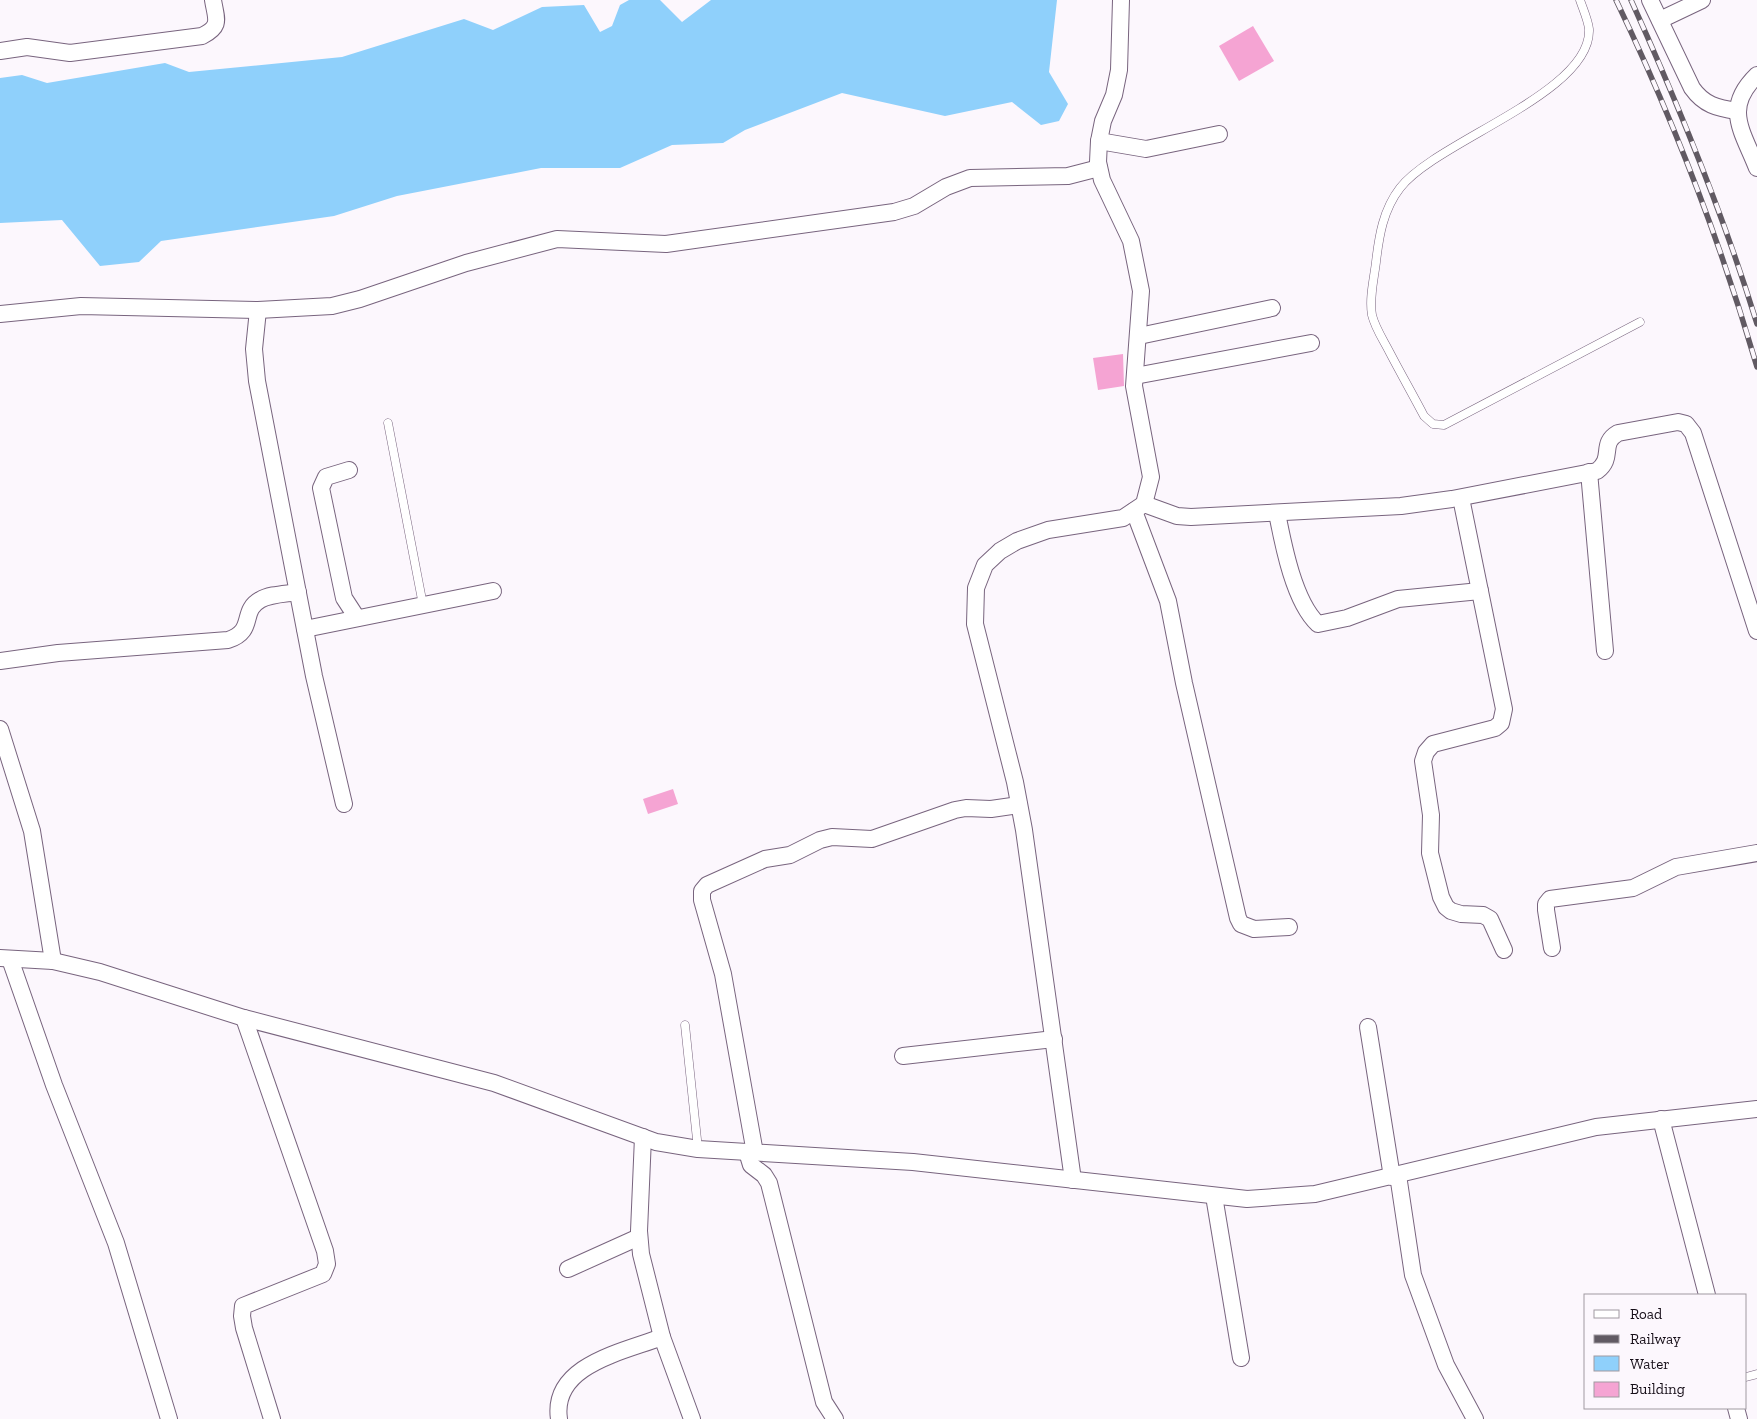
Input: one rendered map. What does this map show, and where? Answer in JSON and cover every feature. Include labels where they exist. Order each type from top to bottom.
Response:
[{"type":"street","points":[[0,50],[27,47],[70,53],[202,36],[213,30],[217,23],[213,0]]},
{"type":"street","points":[[1073,1180],[1019,805],[975,624],[976,588],[985,565],[1000,551],[1017,541],[1048,530],[1123,518],[1139,508],[1151,477],[1137,409],[1136,376],[1141,291],[1136,259],[1125,225],[1102,180],[1099,168],[1099,141],[1103,121],[1114,95],[1119,70],[1121,0]]},
{"type":"street","points":[[1650,0],[1692,88],[1700,100],[1714,107],[1737,112]]},
{"type":"street","points":[[1660,20],[1702,0]]},
{"type":"street","points":[[1757,75],[1747,85],[1738,100],[1737,112],[1757,168]]},
{"type":"street","points":[[1099,141],[1146,150],[1219,134]]},
{"type":"street","points":[[0,314],[81,306],[258,310],[332,306],[360,300],[466,263],[557,239],[666,244],[740,235],[894,212],[914,206],[946,187],[970,178],[1068,176],[1099,168]]},
{"type":"street","points":[[1139,336],[1272,308]]},
{"type":"street","points":[[258,310],[254,349],[256,381],[305,629],[344,804]]},
{"type":"street","points":[[1136,376],[1311,344]]},
{"type":"street","points":[[1139,508],[1191,517],[1401,506],[1461,498],[1597,471],[1605,465],[1608,456],[1606,447],[1610,438],[1618,433],[1678,422],[1686,424],[1693,433],[1757,631]]},
{"type":"street","points":[[349,470],[326,477],[321,488],[344,598],[356,618]]},
{"type":"street","points":[[1589,472],[1604,651]]},
{"type":"street","points":[[1461,498],[1504,716],[1496,728],[1444,739],[1433,744],[1426,752],[1424,761],[1431,815],[1429,842],[1441,897],[1446,907],[1461,914],[1483,915],[1490,919],[1504,950]]},
{"type":"street","points":[[1139,508],[1168,600],[1184,683],[1238,918],[1241,924],[1254,929],[1289,927]]},
{"type":"street","points":[[1277,513],[1288,565],[1305,609],[1318,624],[1347,618],[1398,599],[1480,591]]},
{"type":"street","points":[[305,629],[493,591]]},
{"type":"street","points":[[0,661],[58,653],[228,640],[239,637],[246,628],[249,612],[260,600],[298,592]]},
{"type":"street","points":[[0,729],[32,831],[53,962]]},
{"type":"street","points":[[835,1419],[824,1402],[769,1183],[764,1175],[751,1165],[751,1152],[732,1020],[723,974],[702,900],[702,891],[707,885],[765,859],[790,855],[820,840],[832,837],[872,839],[961,809],[991,809],[1019,805]]},
{"type":"street","points":[[1552,948],[1546,910],[1546,904],[1550,900],[1633,888],[1676,868],[1757,853]]},
{"type":"street","points":[[169,1419],[116,1242],[5,959],[53,962],[100,972],[244,1018],[494,1083],[656,1142],[698,1149],[913,1162],[1246,1199],[1283,1198],[1315,1194],[1596,1127],[1757,1109]]},
{"type":"street","points":[[244,1018],[325,1252],[327,1264],[323,1274],[243,1306],[244,1328],[272,1419]]},
{"type":"street","points":[[1368,1027],[1413,1275],[1446,1365],[1475,1419]]},
{"type":"street","points":[[903,1056],[1054,1039]]},
{"type":"street","points":[[1661,1119],[1707,1294]]},
{"type":"street","points":[[644,1137],[639,1237],[641,1254],[662,1337],[692,1419]]},
{"type":"street","points":[[1214,1196],[1241,1358]]},
{"type":"street","points":[[568,1269],[639,1237]]},
{"type":"street","points":[[559,1419],[559,1398],[562,1388],[580,1370],[662,1337]]},
{"type":"lane","points":[[1580,0],[1589,29],[1586,44],[1578,59],[1561,79],[1535,98],[1419,169],[1400,188],[1387,210],[1379,234],[1372,295],[1372,315],[1424,416],[1433,424],[1444,426],[1640,322]]},
{"type":"lane","points":[[388,423],[423,605]]},
{"type":"lane","points":[[685,1025],[698,1149]]},
{"type":"water","points":[[629,0],[660,0],[682,22],[711,0],[1057,0],[1049,72],[1068,104],[1059,121],[1041,125],[1012,102],[945,116],[842,93],[745,130],[723,143],[672,145],[620,168],[541,168],[397,196],[334,216],[161,241],[139,262],[100,266],[62,220],[0,223],[0,78],[22,75],[47,83],[165,63],[189,72],[342,57],[464,19],[493,30],[542,7],[584,5],[600,32],[612,26],[620,5]]},
{"type":"building","points":[[1253,26],[1274,61],[1239,81],[1219,46]]},
{"type":"building","points":[[1123,354],[1124,386],[1098,390],[1093,358]]},
{"type":"building","points":[[673,789],[678,804],[648,814],[643,799]]},
{"type":"railway","points":[[1616,0],[1657,90],[1694,180],[1743,320],[1757,367]]},
{"type":"railway","points":[[1631,0],[1715,201],[1757,324]]}]
